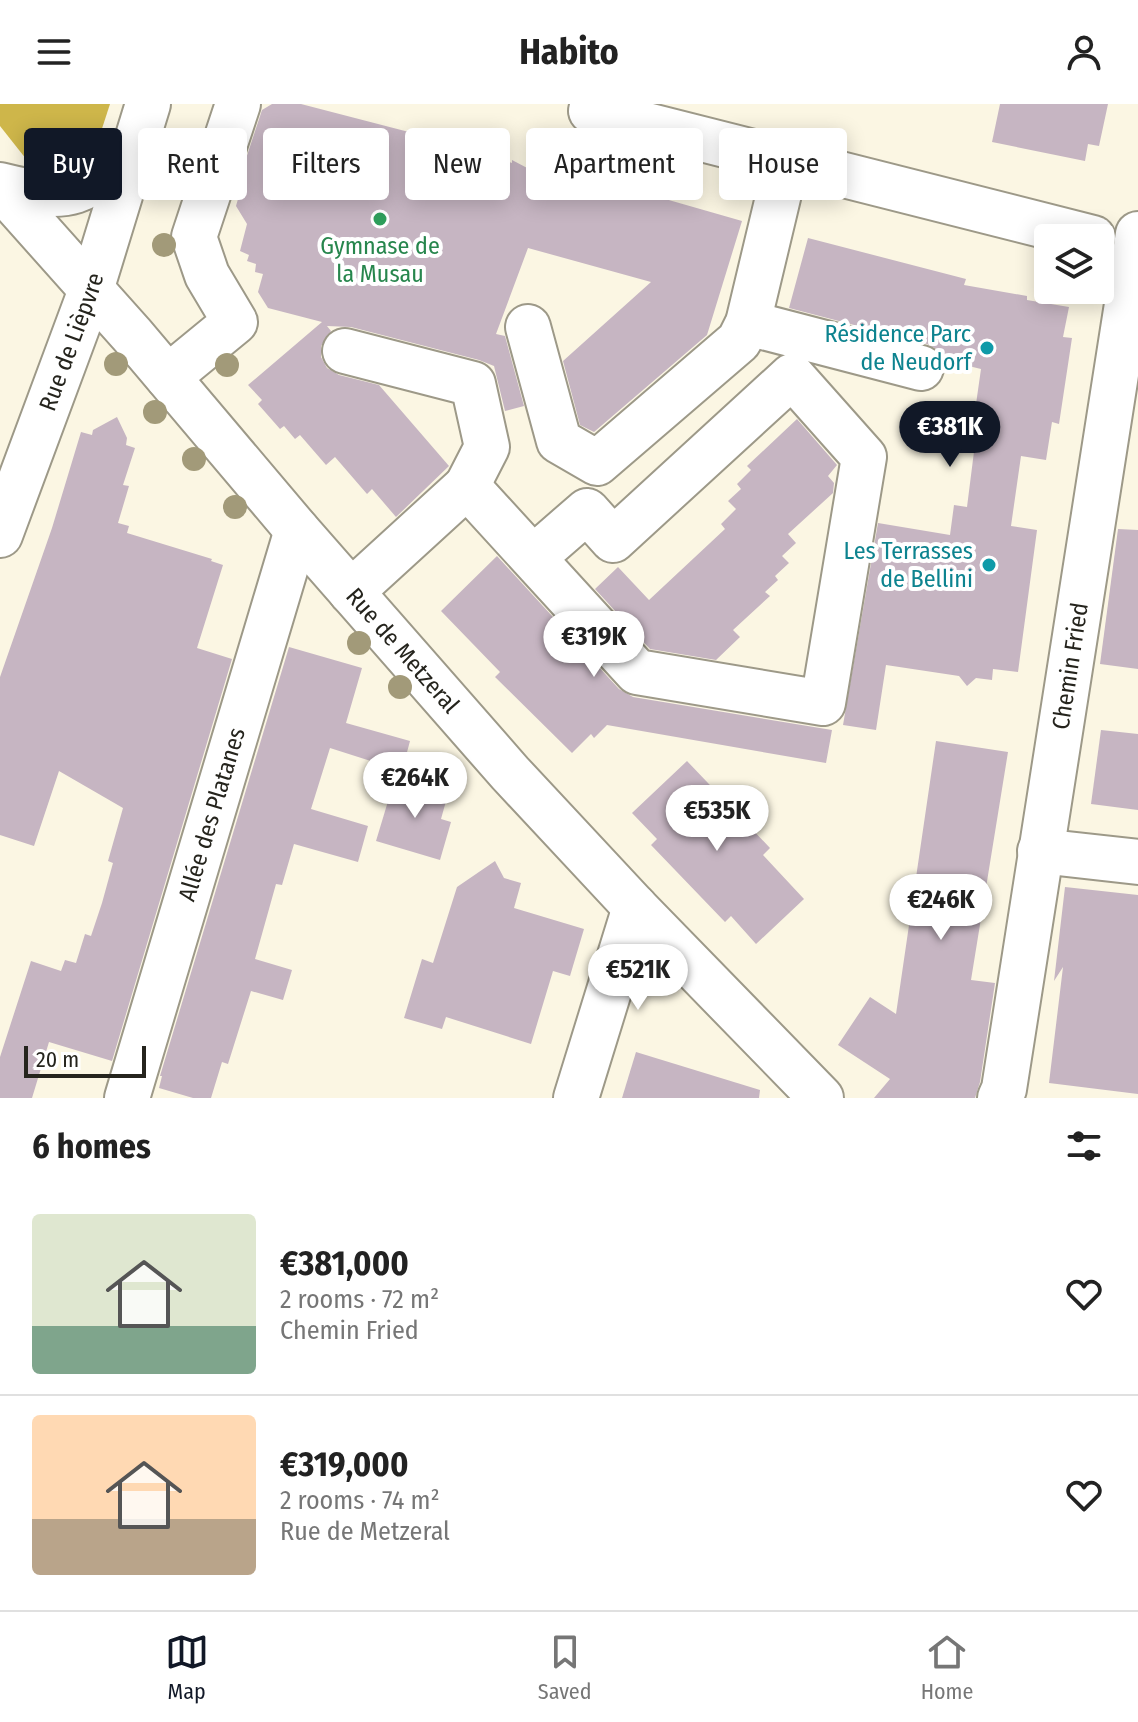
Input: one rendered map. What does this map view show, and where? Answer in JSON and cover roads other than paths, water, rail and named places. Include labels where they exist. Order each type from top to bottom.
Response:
[{"type":"street","points":[[168,377],[235,322],[207,275],[194,237],[238,104]]},
{"type":"street","points":[[591,111],[719,143]]},
{"type":"street","name":"Rue de Lièpvre","points":[[0,186],[60,196],[100,179],[142,124]]},
{"type":"street","name":"Rue de Lièpvre","points":[[0,535],[91,290],[142,124]]},
{"type":"street","points":[[847,175],[1038,224]]},
{"type":"street","name":"Rue de Metzeral","points":[[0,186],[510,773],[821,1098]]},
{"type":"street","points":[[528,327],[559,441],[597,463],[739,341],[748,323],[777,200]]},
{"type":"street","name":"Chemin Fried","points":[[1000,1098],[1004,1089],[1040,851],[1131,326],[1125,241]]},
{"type":"street","points":[[748,323],[921,368]]},
{"type":"street","points":[[345,351],[473,384],[487,447],[467,486],[351,592]]},
{"type":"street","points":[[467,486],[637,672],[823,703],[864,457],[792,376],[613,540],[587,511],[533,558]]},
{"type":"street","name":"Allée des Platanes","points":[[127,1098],[297,530]]},
{"type":"street","points":[[1040,851],[1138,862]]},
{"type":"street","points":[[576,1098],[635,907]]},
{"type":"place","name":"Gymnase de la Musau","points":[[380,219]]},
{"type":"place","name":"Résidence Parc de Neudorf","points":[[987,348]]},
{"type":"place","name":"Les Terrasses de Bellini","points":[[989,565]]}]
